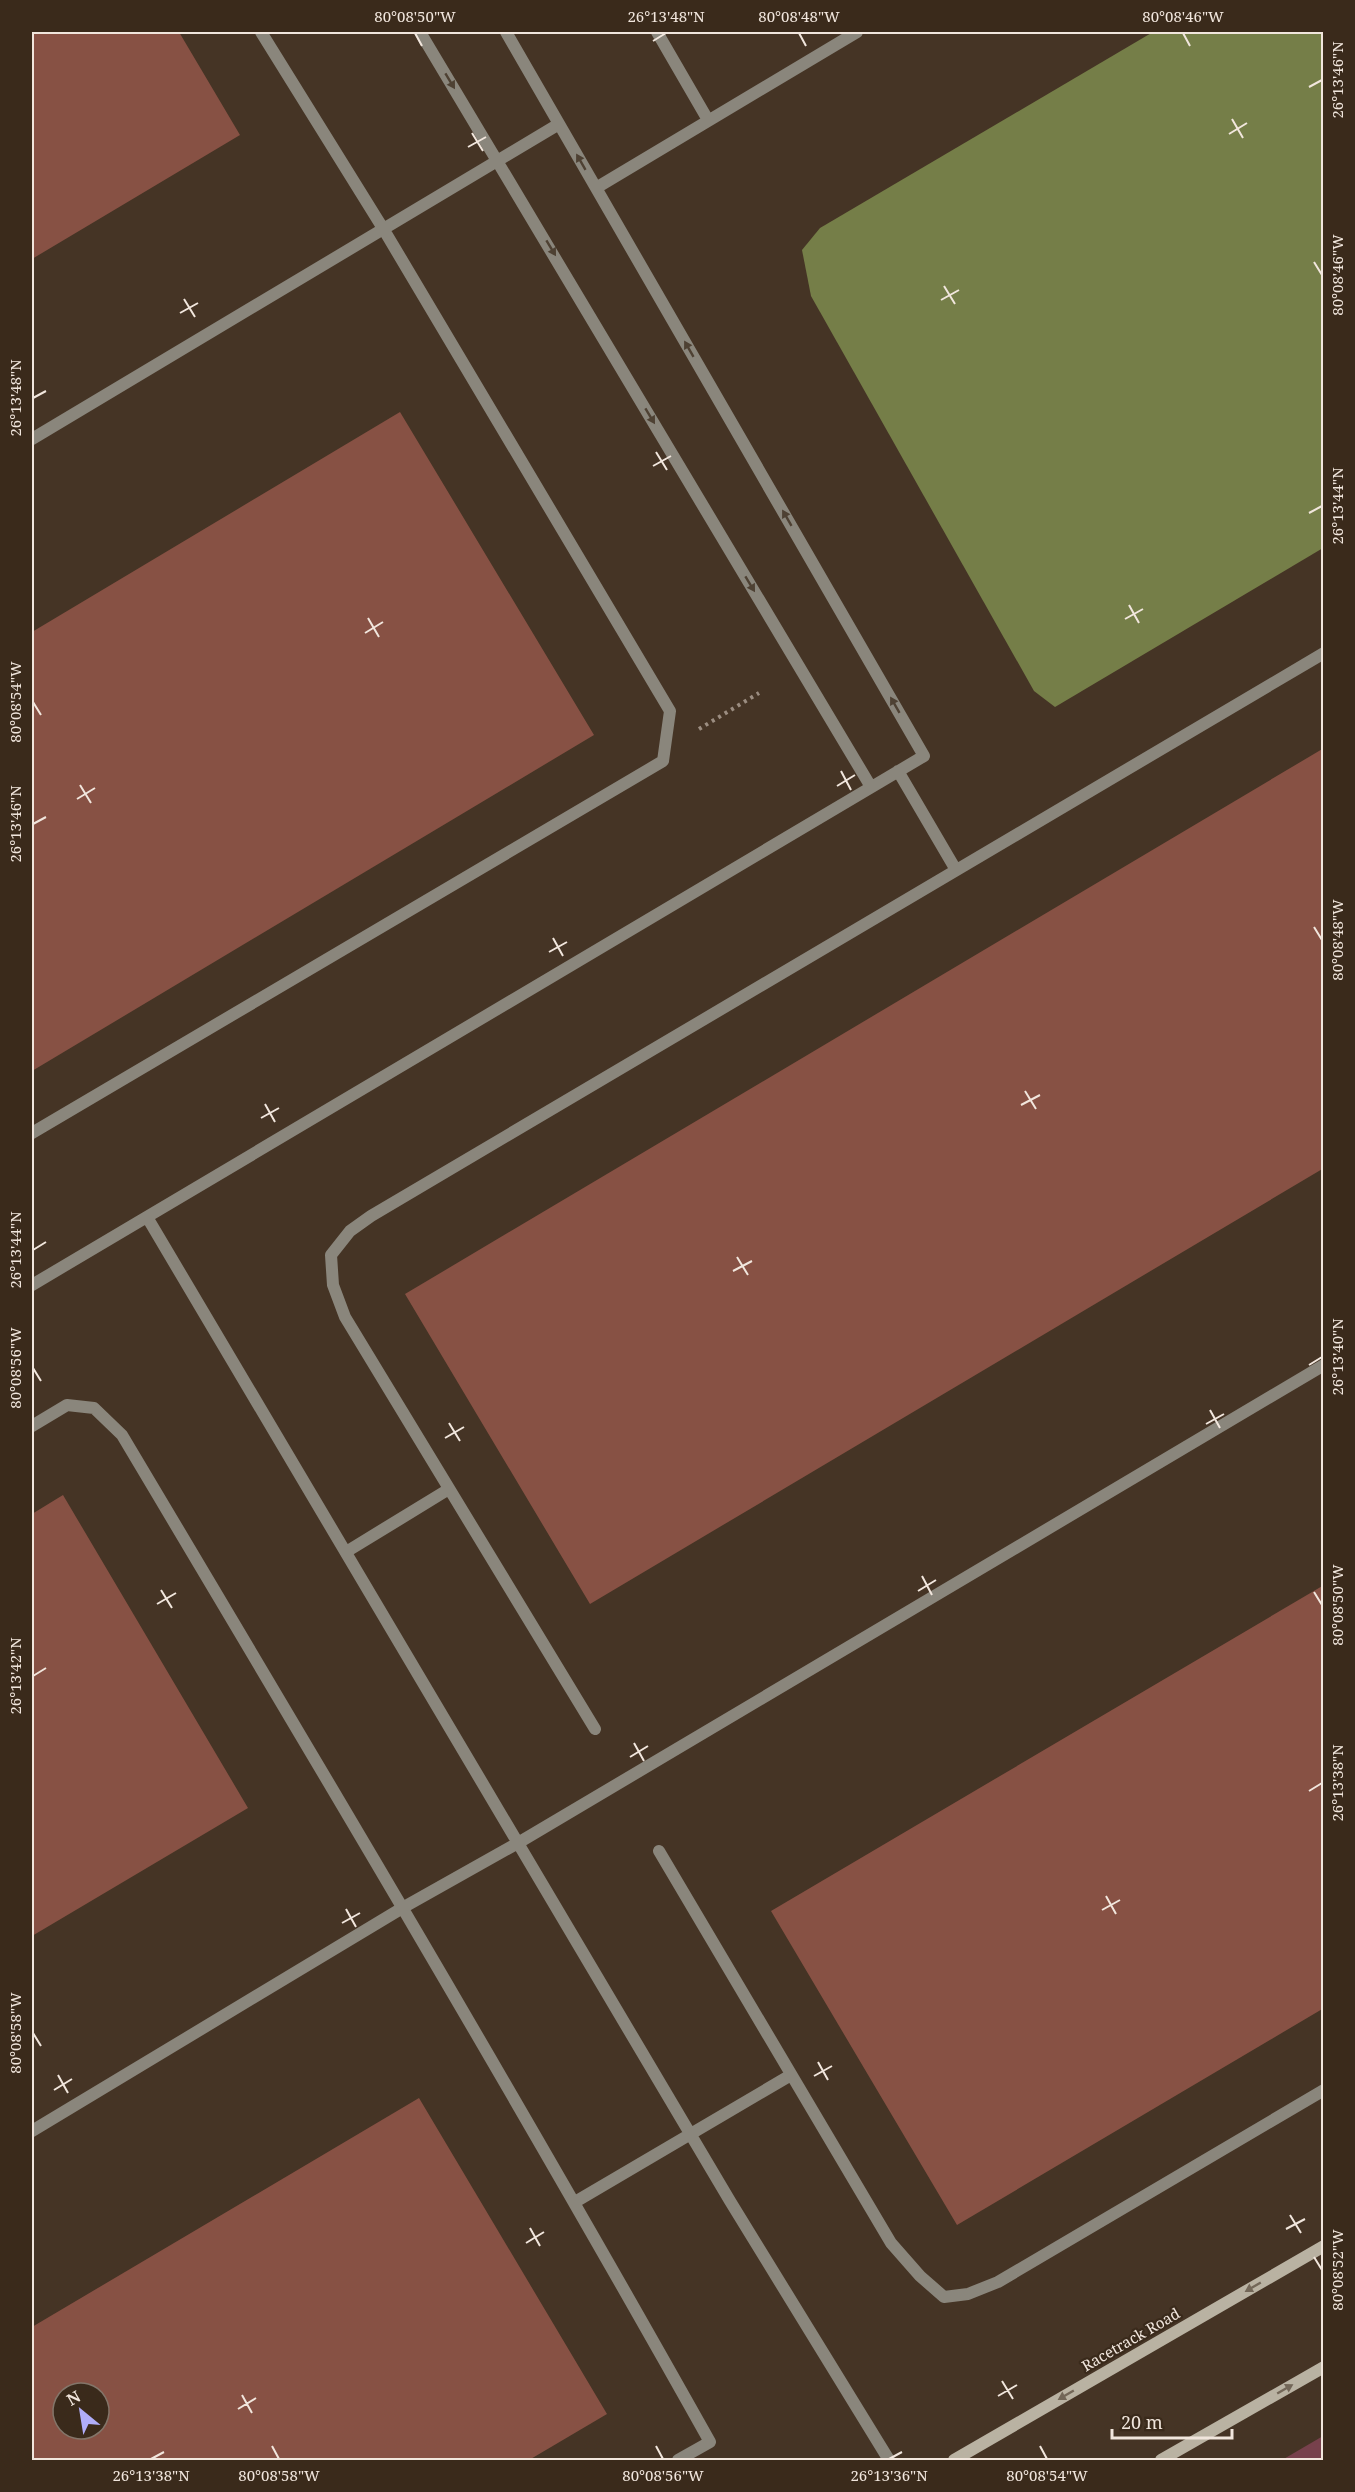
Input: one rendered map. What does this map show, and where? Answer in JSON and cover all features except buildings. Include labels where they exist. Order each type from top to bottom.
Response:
[{"type":"street","name":"Racetrack Road","points":[[954,2460],[1323,2246]]},
{"type":"street","points":[[1161,2460],[1323,2367]]},
{"type":"lane","points":[[32,1134],[663,761],[669,711],[384,230],[261,32]]},
{"type":"lane","points":[[420,32],[871,788]]},
{"type":"lane","points":[[32,1286],[924,756],[506,32]]},
{"type":"lane","points":[[657,32],[708,120]]},
{"type":"lane","points":[[596,188],[857,32]]},
{"type":"lane","points":[[32,439],[559,124]]},
{"type":"lane","points":[[595,1729],[345,1317],[333,1285],[331,1255],[350,1231],[371,1216],[1323,652]]},
{"type":"lane","points":[[898,771],[956,870]]},
{"type":"lane","points":[[147,1217],[690,2134],[889,2460]]},
{"type":"lane","points":[[32,2131],[404,1906],[518,1843],[1323,1365]]},
{"type":"lane","points":[[32,1426],[68,1405],[94,1408],[122,1435],[404,1906],[576,2202],[710,2442],[678,2460]]},
{"type":"lane","points":[[346,1552],[449,1490]]},
{"type":"lane","points":[[658,1851],[891,2243],[920,2276],[944,2297],[968,2294],[998,2282],[1323,2090]]},
{"type":"lane","points":[[576,2202],[791,2075]]},
{"type":"path","points":[[699,729],[759,693]]},
{"type":"shaded area","points":[[1153,32],[1323,32],[1323,548],[1055,707],[1034,691],[811,296],[802,250],[820,228]]},
{"type":"shaded area","points":[[1323,2436],[1323,2460],[1282,2460]]}]
